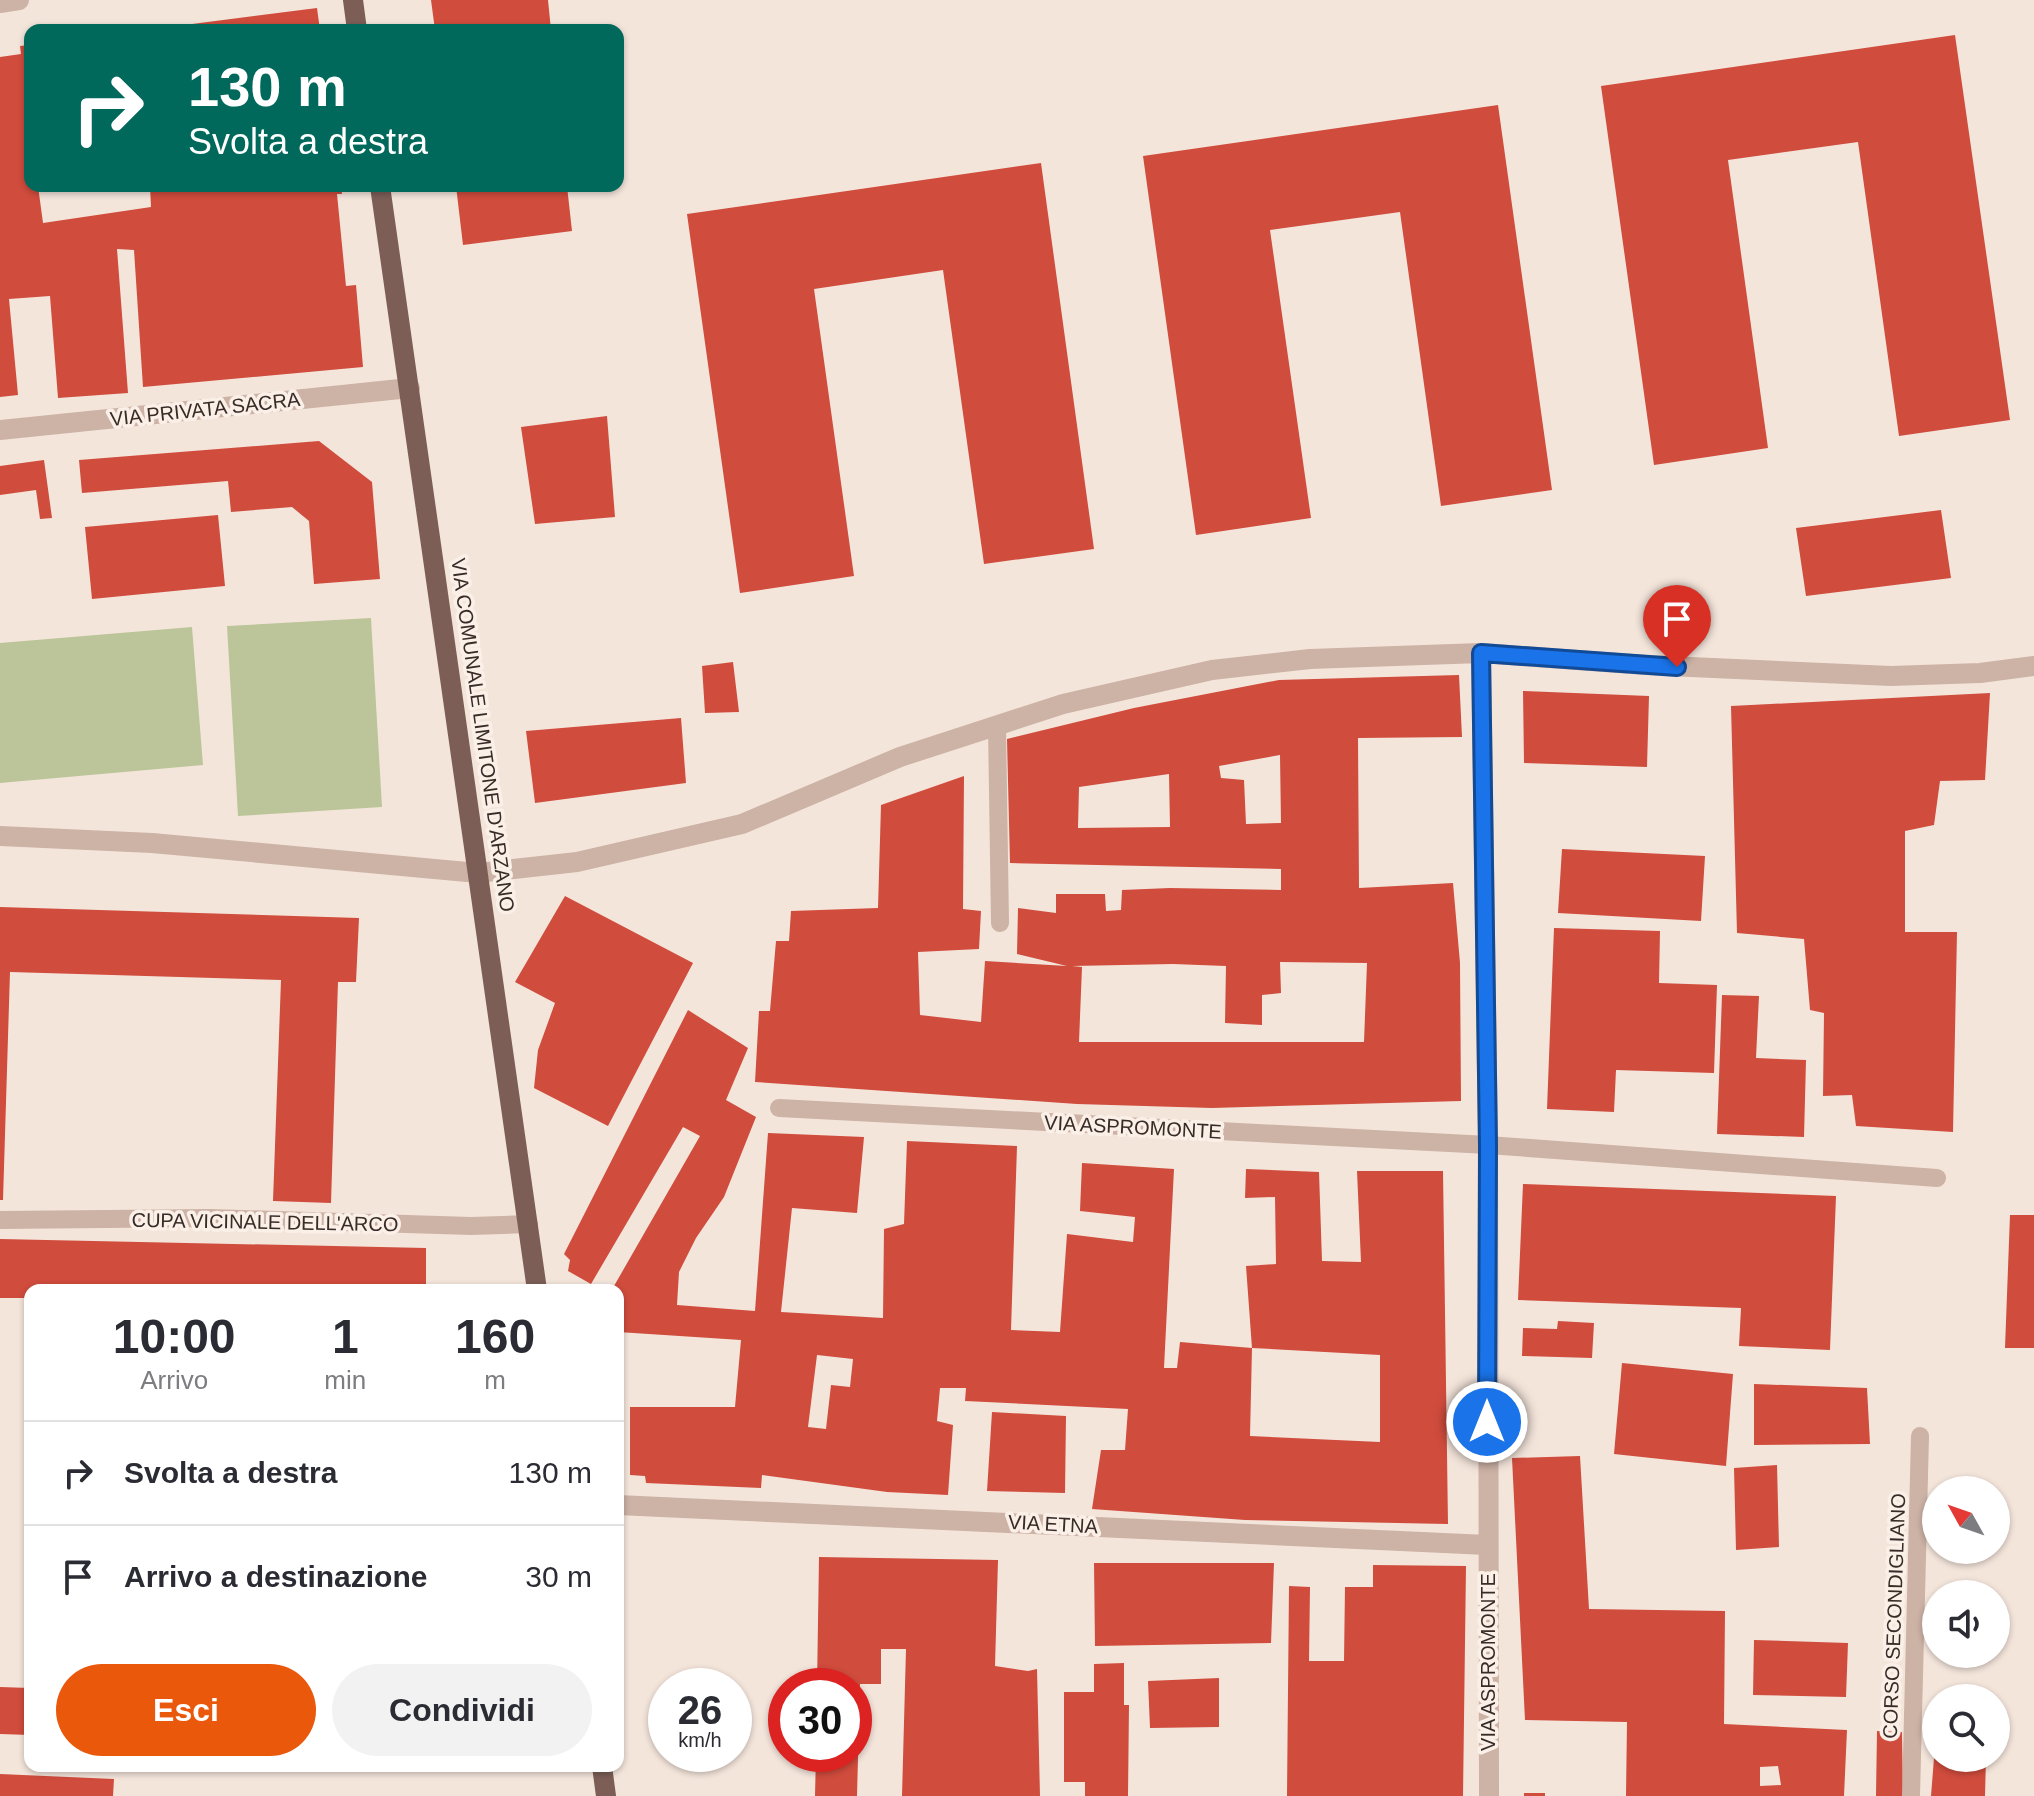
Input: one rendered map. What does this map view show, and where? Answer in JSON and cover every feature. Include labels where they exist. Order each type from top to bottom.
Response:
[{"type":"main road","points":[[353,0],[356,24]]},
{"type":"main road","name":"VIA COMUNALE LIMITONE D'ARZANO","points":[[381,192],[536,1284]]},
{"type":"main road","points":[[603,1772],[606,1796]]},
{"type":"street","points":[[0,3],[19,0]]},
{"type":"street","name":"VIA PRIVATA SACRA","points":[[0,430],[410,388]]},
{"type":"street","points":[[0,836],[152,843],[478,873],[577,862],[742,824],[900,757],[1063,704],[1212,670],[1310,659],[1481,653],[1646,665],[1891,676],[1980,673],[2034,666]]},
{"type":"street","name":"VIA ASPROMONTE","points":[[1481,653],[1488,1145],[1489,1796]]},
{"type":"street","name":"VIA ETNA","points":[[624,1505],[1487,1545]]},
{"type":"lane","points":[[997,726],[1000,923]]},
{"type":"lane","name":"VIA ASPROMONTE","points":[[779,1108],[1488,1145],[1937,1178]]},
{"type":"lane","name":"CUPA VICINALE DELL'ARCO","points":[[0,1220],[210,1218],[471,1226],[529,1224]]},
{"type":"lane","name":"CORSO SECONDIGLIANO","points":[[1911,1796],[1920,1436]]},
{"type":"green space","points":[[371,618],[382,807],[238,816],[227,626]]},
{"type":"green space","points":[[192,627],[203,765],[0,783],[0,643]]},
{"type":"building","points":[[431,0],[548,0],[550,24],[434,24]]},
{"type":"building","points":[[317,8],[319,24],[192,24]]},
{"type":"building","points":[[1955,35],[2010,420],[1899,436],[1858,142],[1728,160],[1768,448],[1654,465],[1601,86]]},
{"type":"building","points":[[20,46],[24,46],[24,192],[39,192],[43,223],[151,207],[150,192],[342,192],[337,194],[346,286],[356,285],[363,367],[143,387],[134,250],[117,249],[128,393],[58,398],[50,296],[9,299],[18,395],[0,397],[0,57],[21,54]]},
{"type":"building","points":[[1498,105],[1552,490],[1441,506],[1400,212],[1270,230],[1311,518],[1196,535],[1143,156]]},
{"type":"building","points":[[1041,163],[1094,549],[984,564],[943,270],[814,289],[854,576],[740,593],[687,214]]},
{"type":"building","points":[[457,192],[568,192],[572,231],[463,245]]},
{"type":"building","points":[[607,416],[615,517],[535,524],[521,427]]},
{"type":"building","points":[[319,441],[372,482],[380,579],[314,584],[309,521],[292,507],[231,512],[228,481],[82,493],[79,460]]},
{"type":"building","points":[[44,460],[52,518],[40,519],[36,490],[0,495],[0,466]]},
{"type":"building","points":[[1941,510],[1951,578],[1806,596],[1796,528]]},
{"type":"building","points":[[218,515],[225,586],[92,599],[85,527]]},
{"type":"building","points":[[733,662],[739,712],[705,713],[702,666]]},
{"type":"building","points":[[1459,675],[1462,737],[1358,738],[1359,888],[1453,883],[1460,963],[1461,1101],[1212,1108],[1077,1104],[755,1082],[759,1011],[770,1011],[776,941],[789,941],[791,911],[878,908],[881,805],[964,776],[963,909],[981,911],[979,949],[918,952],[920,1015],[981,1022],[985,961],[1067,966],[1017,954],[1018,908],[1056,913],[1056,894],[1105,894],[1106,911],[1121,910],[1122,890],[1281,890],[1281,869],[1010,863],[1007,739],[1134,708],[1279,680]],"holes":[[[1280,755],[1281,823],[1246,824],[1244,780],[1221,778],[1219,766]],[[1169,774],[1170,827],[1078,828],[1079,787]],[[1280,962],[1367,963],[1364,1042],[1079,1042],[1082,967],[1072,966],[1226,966],[1225,1023],[1262,1025],[1262,995],[1281,993]]]},
{"type":"building","points":[[1523,691],[1649,696],[1647,767],[1524,763]]},
{"type":"building","points":[[1990,693],[1985,780],[1940,781],[1934,825],[1905,831],[1905,932],[1957,932],[1953,1132],[1856,1126],[1852,1095],[1823,1096],[1824,1013],[1810,1010],[1804,939],[1737,933],[1731,706]]},
{"type":"building","points":[[681,718],[686,783],[535,803],[526,731]]},
{"type":"building","points":[[1562,849],[1705,856],[1701,921],[1558,913]]},
{"type":"building","points":[[565,896],[693,963],[608,1126],[534,1088],[538,1050],[555,1003],[515,982]]},
{"type":"building","points":[[0,907],[359,918],[356,982],[338,982],[331,1203],[273,1201],[281,980],[10,972],[3,1200],[0,1200]]},
{"type":"building","points":[[1554,928],[1660,931],[1659,983],[1717,985],[1714,1073],[1616,1070],[1614,1112],[1547,1109]]},
{"type":"building","points":[[1722,995],[1759,996],[1756,1058],[1806,1060],[1804,1137],[1717,1134]]},
{"type":"building","points":[[688,1010],[748,1048],[726,1100],[756,1117],[724,1197],[696,1238],[679,1272],[677,1305],[755,1311],[768,1133],[864,1137],[857,1213],[792,1208],[781,1312],[883,1318],[884,1229],[904,1224],[907,1141],[1017,1146],[1011,1330],[1060,1332],[1067,1234],[1133,1242],[1135,1217],[1080,1211],[1082,1163],[1174,1169],[1164,1368],[1177,1368],[1180,1342],[1252,1348],[1246,1266],[1276,1264],[1275,1197],[1245,1198],[1246,1169],[1319,1172],[1322,1261],[1361,1262],[1357,1171],[1443,1171],[1448,1524],[1245,1520],[1092,1509],[1101,1450],[1125,1450],[1128,1409],[965,1401],[966,1388],[940,1388],[937,1421],[953,1425],[948,1495],[887,1492],[762,1475],[761,1488],[646,1483],[645,1476],[630,1475],[630,1407],[735,1407],[741,1340],[624,1332],[624,1284],[615,1284],[700,1136],[683,1127],[591,1284],[568,1271],[570,1260],[564,1254]],"holes":[[[1252,1348],[1380,1355],[1380,1442],[1250,1436]],[[817,1355],[853,1359],[850,1387],[831,1385],[826,1429],[808,1427]]]},
{"type":"building","points":[[1523,1184],[1836,1196],[1830,1350],[1739,1346],[1741,1308],[1518,1300]]},
{"type":"building","points":[[2010,1215],[2034,1215],[2034,1348],[2005,1348]]},
{"type":"building","points":[[0,1239],[426,1248],[426,1284],[24,1284],[24,1298],[0,1298]]},
{"type":"building","points":[[1558,1321],[1594,1323],[1592,1358],[1522,1356],[1523,1328],[1557,1329]]},
{"type":"building","points":[[1622,1363],[1733,1374],[1726,1466],[1614,1454]]},
{"type":"building","points":[[1754,1384],[1867,1388],[1870,1444],[1754,1445]]},
{"type":"building","points":[[992,1412],[1066,1416],[1065,1493],[987,1491]]},
{"type":"building","points":[[1580,1456],[1589,1609],[1725,1611],[1724,1724],[1847,1730],[1844,1796],[1626,1796],[1627,1722],[1525,1720],[1512,1458]],"holes":[[[1778,1766],[1781,1785],[1760,1786],[1760,1767]]]},
{"type":"building","points":[[1777,1465],[1779,1547],[1736,1550],[1734,1468]]},
{"type":"building","points":[[819,1557],[998,1560],[995,1666],[1028,1671],[1037,1669],[1040,1796],[902,1796],[906,1649],[881,1649],[881,1684],[872,1684],[872,1668],[817,1668]]},
{"type":"building","points":[[1094,1563],[1274,1563],[1271,1643],[1095,1646]]},
{"type":"building","points":[[1373,1565],[1466,1566],[1463,1796],[1287,1796],[1289,1586],[1310,1587],[1309,1661],[1344,1661],[1345,1587],[1373,1587]]},
{"type":"building","points":[[1754,1640],[1848,1643],[1846,1697],[1753,1695]]},
{"type":"building","points":[[1124,1663],[1124,1705],[1129,1705],[1128,1796],[1085,1796],[1085,1782],[1064,1782],[1064,1692],[1094,1692],[1094,1664]]},
{"type":"building","points":[[1219,1678],[1219,1727],[1150,1728],[1148,1681]]},
{"type":"building","points":[[0,1687],[24,1688],[24,1735],[0,1734]]},
{"type":"building","points":[[1877,1731],[1902,1732],[1903,1796],[1876,1796]]},
{"type":"building","points":[[816,1772],[858,1772],[857,1796],[815,1796]]},
{"type":"building","points":[[1933,1772],[1986,1772],[1985,1796],[1931,1796]]},
{"type":"building","points":[[0,1774],[114,1779],[113,1796],[0,1796]]},
{"type":"building","points":[[1524,1793],[1545,1793],[1545,1796],[1524,1796]]},
{"type":"route","points":[[1487,1422],[1488,1145],[1481,653],[1677,667]]}]
